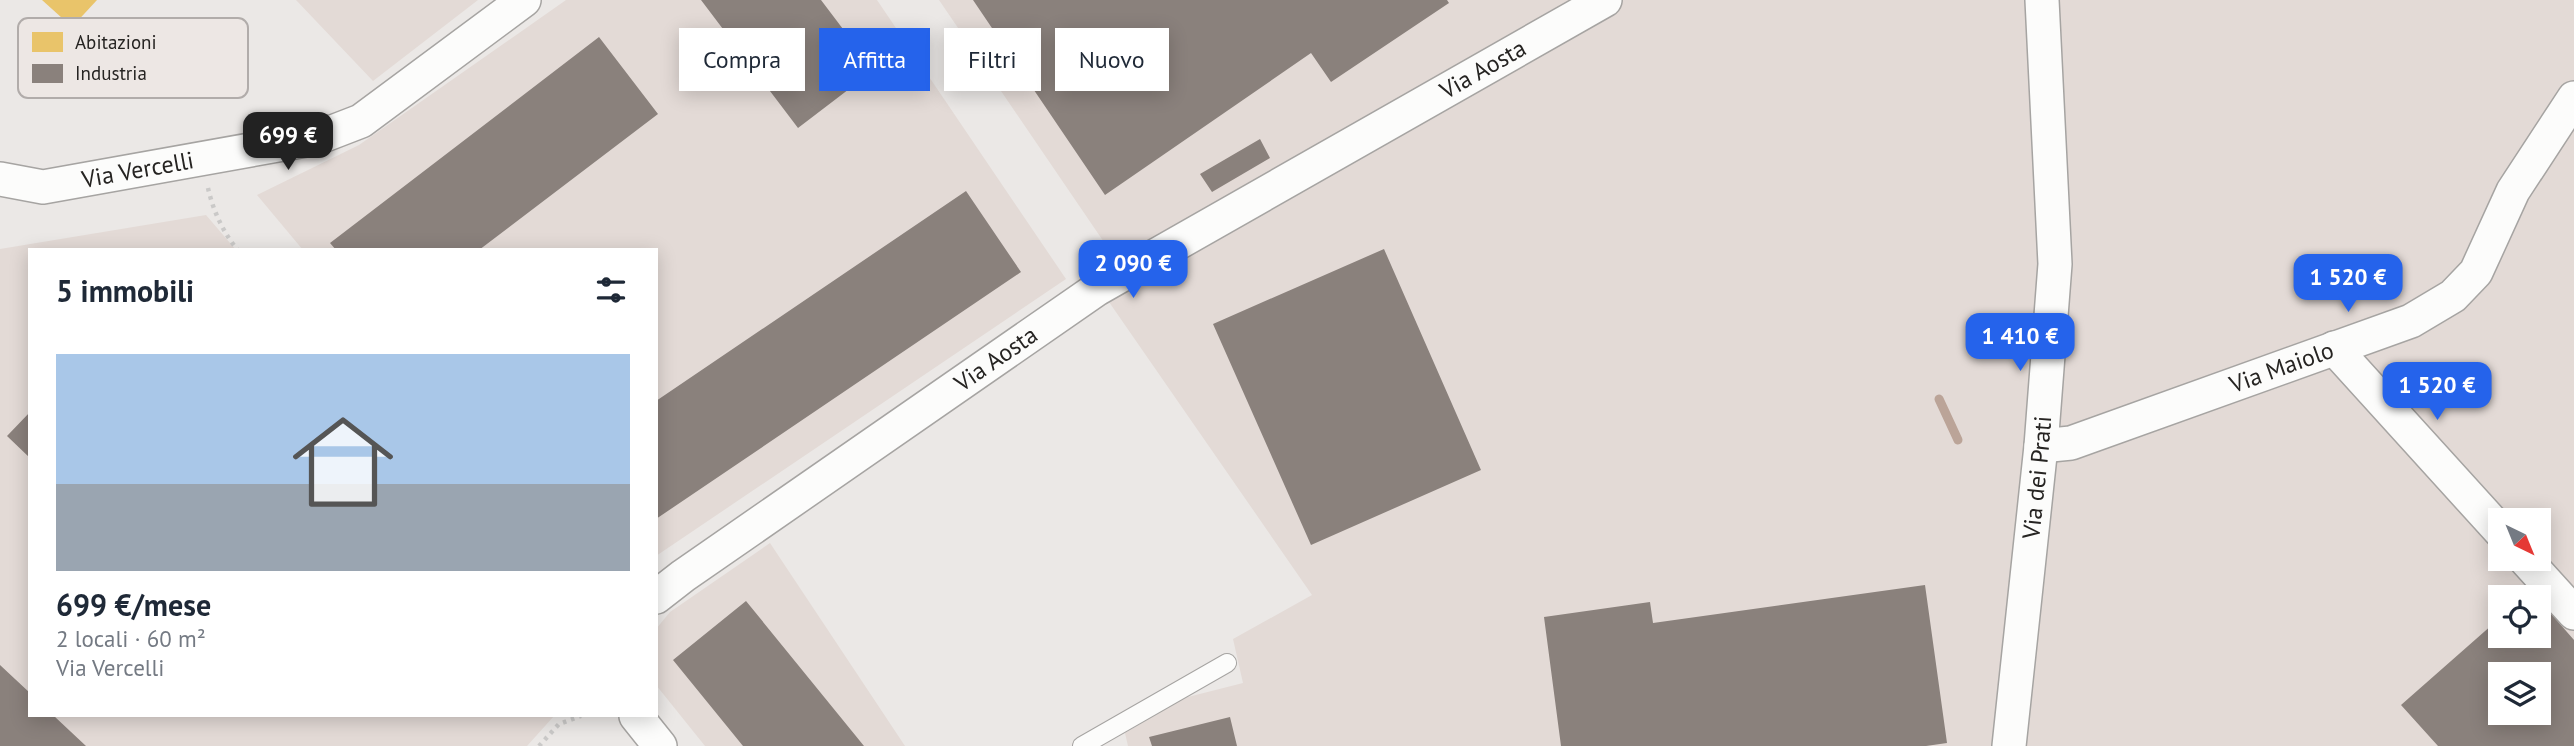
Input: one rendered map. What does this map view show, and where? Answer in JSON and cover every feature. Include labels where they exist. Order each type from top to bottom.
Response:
[{"type":"street","name":"Via Vercelli","points":[[0,179],[43,187],[317,138],[361,121],[524,0]]},
{"type":"street","name":"Via Aosta","points":[[658,595],[682,576],[1097,289],[1605,0]]},
{"type":"street","name":"Via dei Prati","points":[[2009,746],[2041,446],[2055,264],[2042,0]]},
{"type":"street","name":"Via Maiolo","points":[[2041,446],[2071,443],[2411,321],[2453,296],[2476,272],[2513,191],[2573,101]]},
{"type":"street","points":[[2334,348],[2488,518]]},
{"type":"street","points":[[2536,571],[2574,613]]},
{"type":"street","points":[[637,717],[660,746]]},
{"type":"lane","points":[[1082,746],[1227,663]]},
{"type":"path","points":[[203,159],[212,206],[236,248]]},
{"type":"path","points":[[539,746],[559,724],[577,717]]},
{"type":"shaded area","points":[[296,0],[478,0],[373,81]]},
{"type":"shaded area","points":[[566,0],[877,0],[896,28],[819,28],[819,91],[930,91],[930,78],[1066,279],[658,555],[658,248],[301,248],[257,195],[359,145]]},
{"type":"shaded area","points":[[939,0],[2574,0],[2574,746],[1128,746],[1125,733],[1184,698],[1243,683],[1233,639],[1312,595],[1109,302],[1110,251],[1001,91],[1041,91],[1041,28],[958,28]]},
{"type":"shaded area","points":[[206,215],[234,248],[28,248],[28,717],[553,717],[527,746],[0,746],[0,249]]},
{"type":"shaded area","points":[[770,543],[905,746],[705,746],[658,687],[658,627],[670,612]]},
{"type":"building: Abitazioni","points":[[42,0],[97,0],[80,18],[62,18]]},
{"type":"building: Industria","points":[[701,0],[821,0],[842,28],[819,28],[819,91],[846,91],[798,128],[770,91],[805,91],[805,28],[722,28]]},
{"type":"building: Industria","points":[[973,0],[1447,0],[1449,3],[1331,82],[1311,53],[1105,195],[1035,91],[1041,91],[1041,28],[992,28]]},
{"type":"building: Industria","points":[[599,37],[658,114],[482,248],[334,248],[330,243]]},
{"type":"building: Industria","points":[[1260,139],[1270,158],[1212,192],[1200,174]]},
{"type":"building: Industria","points":[[966,191],[1021,272],[658,518],[658,400]]},
{"type":"building: Industria","points":[[1384,249],[1481,470],[1311,545],[1213,324]]},
{"type":"building: Industria","points":[[28,414],[28,456],[7,436]]},
{"type":"building: Industria","points":[[1925,585],[1947,743],[1926,746],[1561,746],[1544,617],[1650,602],[1653,623]]},
{"type":"building: Industria","points":[[746,601],[864,746],[743,746],[673,660]]},
{"type":"building: Industria","points":[[2551,614],[2574,640],[2574,746],[2438,746],[2401,705],[2488,628],[2488,648],[2551,648]]},
{"type":"building: Industria","points":[[0,665],[28,691],[28,717],[55,717],[86,746],[0,746]]},
{"type":"building: Industria","points":[[1230,717],[1237,746],[1152,746],[1149,737]]},
{"type":"waterway","points":[[1939,399],[1958,440]]}]
